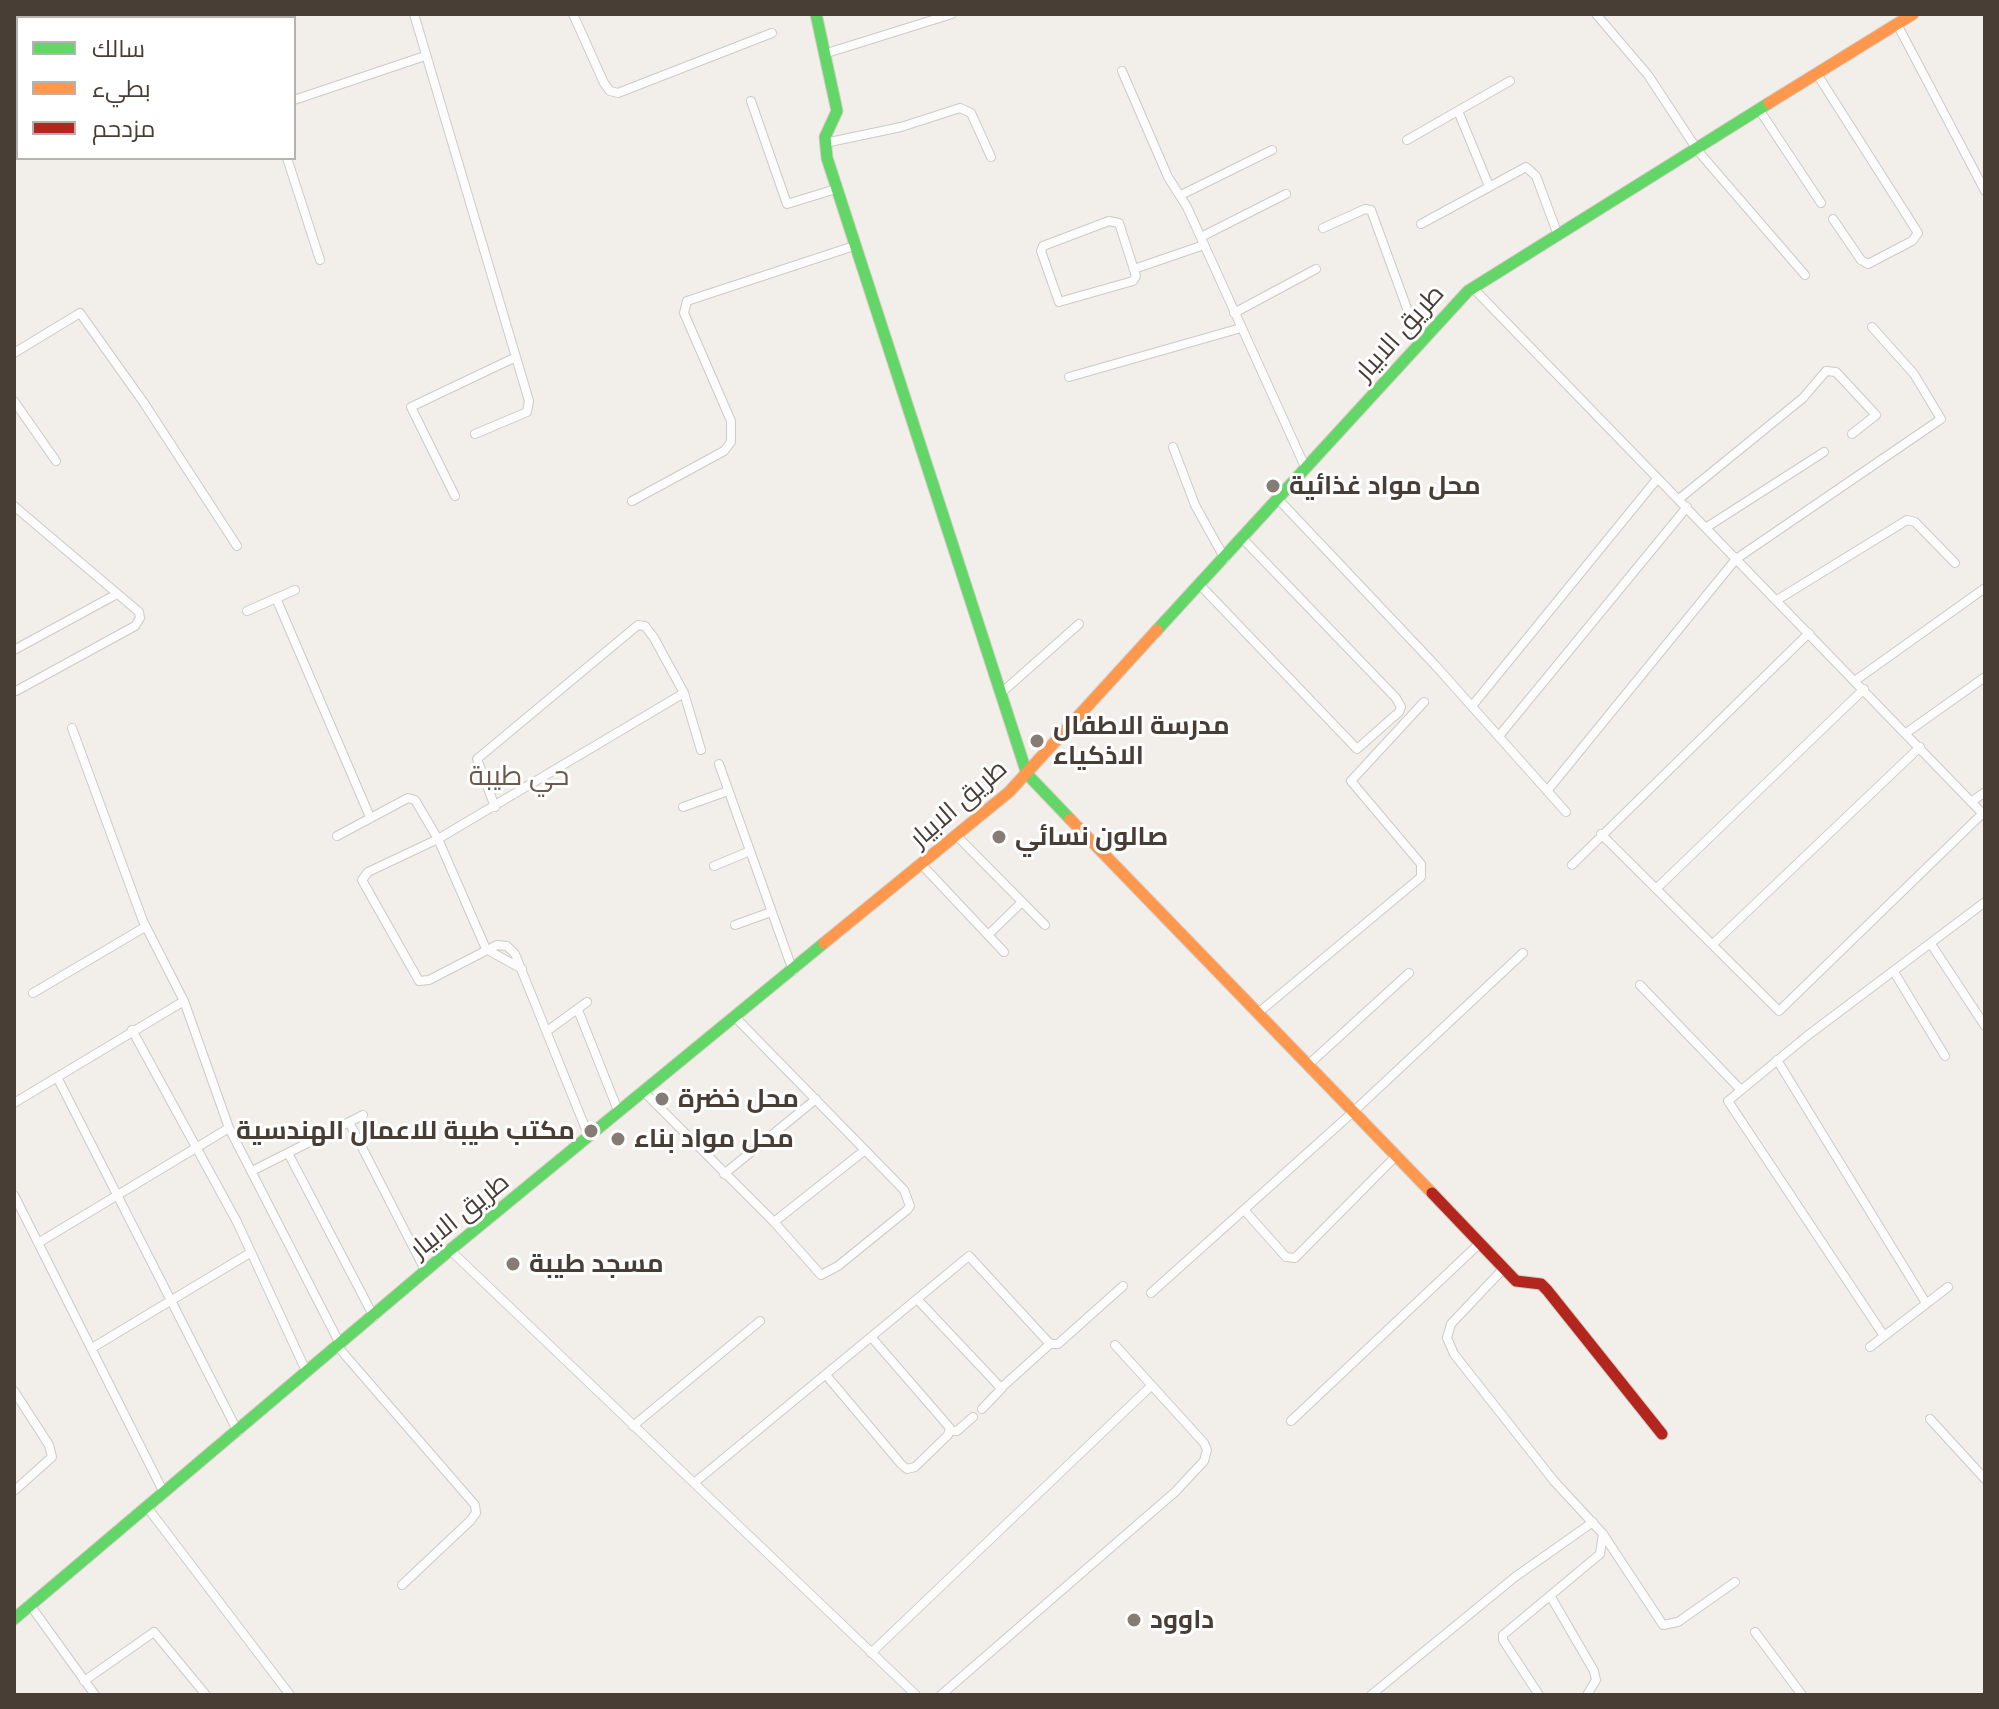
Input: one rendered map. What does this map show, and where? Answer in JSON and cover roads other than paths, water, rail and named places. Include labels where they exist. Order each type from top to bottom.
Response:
[{"type":"main road","points":[[816,14],[827,53],[837,111],[825,143],[836,189],[1027,774],[1516,1281],[1541,1284],[1547,1290],[1662,1434]]},
{"type":"main road","name":"طريق الابيار","points":[[14,1619],[163,1491],[375,1317],[450,1250],[922,865],[1027,774],[1468,291],[1698,151],[1913,14]]},
{"type":"street","points":[[414,14],[529,401],[527,412],[475,434]]},
{"type":"street","points":[[573,14],[604,83],[610,91],[618,93],[772,33]]},
{"type":"street","points":[[827,53],[952,14]]},
{"type":"street","points":[[1596,14],[1648,75],[1698,151],[1805,275]]},
{"type":"street","points":[[1897,24],[1985,191]]},
{"type":"street","points":[[296,99],[425,56]]},
{"type":"street","points":[[1122,71],[1168,177],[1181,195],[1203,241],[1306,469]]},
{"type":"street","points":[[1817,74],[1918,233],[1912,241],[1868,264],[1861,260],[1833,219]]},
{"type":"street","points":[[1407,140],[1510,81]]},
{"type":"street","points":[[751,101],[787,204],[836,189]]},
{"type":"street","points":[[825,143],[901,127],[960,108],[971,113],[991,157]]},
{"type":"street","points":[[1458,111],[1489,186]]},
{"type":"street","points":[[1760,111],[1821,203]]},
{"type":"street","points":[[1181,195],[1272,150]]},
{"type":"street","points":[[288,160],[320,260]]},
{"type":"street","points":[[1421,224],[1520,168],[1530,168],[1558,235]]},
{"type":"street","points":[[1134,269],[1203,241],[1286,194]]},
{"type":"street","points":[[1323,228],[1367,208],[1371,210],[1420,344]]},
{"type":"street","points":[[1113,220],[1119,223],[1134,269],[1136,276],[1127,284],[1059,302],[1041,251],[1049,241],[1113,220]]},
{"type":"street","points":[[632,501],[724,451],[731,442],[731,421],[684,313],[687,301],[854,246]]},
{"type":"street","points":[[1234,313],[1316,269]]},
{"type":"street","points":[[1474,289],[1984,815],[1779,1011],[1601,834]]},
{"type":"street","points":[[14,353],[80,313],[144,403],[237,546]]},
{"type":"street","points":[[1547,791],[1736,559],[1941,419],[1914,374],[1872,327]]},
{"type":"street","points":[[1069,377],[1241,328]]},
{"type":"street","points":[[455,496],[411,407],[516,357]]},
{"type":"street","points":[[1679,499],[1803,398],[1826,371],[1836,372],[1876,415],[1852,434]]},
{"type":"street","points":[[14,401],[56,461]]},
{"type":"street","points":[[1173,447],[1195,505],[1225,559]]},
{"type":"street","points":[[1707,527],[1824,452]]},
{"type":"street","points":[[1472,706],[1657,479]]},
{"type":"street","points":[[1279,500],[1472,706],[1566,812]]},
{"type":"street","points":[[14,506],[139,612],[140,618],[135,626],[16,691]]},
{"type":"street","points":[[1499,736],[1687,507]]},
{"type":"street","points":[[1777,600],[1907,520],[1915,522],[1955,563]]},
{"type":"street","points":[[1200,585],[1357,749],[1399,712],[1401,707],[1396,698],[1243,539]]},
{"type":"street","points":[[1856,680],[1985,588]]},
{"type":"street","points":[[247,611],[295,590]]},
{"type":"street","points":[[14,650],[117,594]]},
{"type":"street","points":[[276,598],[370,817]]},
{"type":"street","points":[[495,807],[477,759],[635,626],[642,624],[648,629],[684,693],[701,750]]},
{"type":"street","points":[[1000,694],[1079,624]]},
{"type":"street","points":[[1572,865],[1809,633]]},
{"type":"street","points":[[1906,733],[1985,677]]},
{"type":"street","points":[[1657,888],[1864,689]]},
{"type":"street","points":[[589,1137],[522,969],[507,946],[486,949],[429,980],[419,981],[362,880],[377,867],[438,839],[495,807],[684,693]]},
{"type":"street","points":[[1258,1013],[1421,877],[1421,864],[1351,781],[1424,702]]},
{"type":"street","points":[[72,728],[145,927],[184,1001],[229,1128],[339,1346],[475,1505],[476,1513],[470,1521],[402,1585]]},
{"type":"street","points":[[1713,944],[1920,747]]},
{"type":"street","points":[[719,764],[793,971]]},
{"type":"street","points":[[683,807],[728,791]]},
{"type":"street","points":[[1971,802],[1985,792]]},
{"type":"street","points":[[337,836],[408,798],[415,800],[438,839],[486,949],[522,969]]},
{"type":"street","points":[[957,836],[1045,925]]},
{"type":"street","points":[[714,866],[750,851]]},
{"type":"street","points":[[922,865],[1004,952]]},
{"type":"street","points":[[988,935],[1022,902]]},
{"type":"street","points":[[1884,1336],[1728,1101],[1777,1060],[1984,905]]},
{"type":"street","points":[[735,925],[771,912]]},
{"type":"street","points":[[33,993],[145,927]]},
{"type":"street","points":[[1931,944],[1985,1026]]},
{"type":"street","points":[[1151,1293],[1245,1211],[1523,953]]},
{"type":"street","points":[[1894,972],[1945,1056]]},
{"type":"street","points":[[1308,1065],[1409,973]]},
{"type":"street","points":[[1640,985],[1741,1090]]},
{"type":"street","points":[[14,1103],[184,1001]]},
{"type":"street","points":[[547,1031],[587,1002]]},
{"type":"street","points":[[578,1010],[619,1113]]},
{"type":"street","points":[[645,1093],[774,1222],[815,1272],[827,1274],[838,1266],[910,1206],[904,1190],[736,1018]]},
{"type":"street","points":[[132,1030],[250,1253],[307,1373]]},
{"type":"street","points":[[1777,1060],[1926,1303]]},
{"type":"street","points":[[57,1077],[238,1432]]},
{"type":"street","points":[[724,1174],[816,1099]]},
{"type":"street","points":[[252,1171],[363,1115]]},
{"type":"street","points":[[349,1122],[426,1272]]},
{"type":"street","points":[[38,1243],[229,1128]]},
{"type":"street","points":[[774,1222],[865,1150]]},
{"type":"street","points":[[288,1153],[375,1317]]},
{"type":"street","points":[[1245,1211],[1286,1257],[1295,1258],[1396,1156]]},
{"type":"street","points":[[14,1195],[163,1491]]},
{"type":"street","points":[[1291,1421],[1480,1243]]},
{"type":"street","points":[[450,1250],[915,1695]]},
{"type":"street","points":[[92,1348],[250,1253]]},
{"type":"street","points":[[694,1483],[970,1257],[1050,1344]]},
{"type":"street","points":[[1504,1268],[1451,1324],[1447,1338],[1450,1346],[1554,1481],[1603,1534],[1663,1625],[1678,1622],[1735,1582]]},
{"type":"street","points":[[982,1409],[1050,1344],[1058,1344],[1123,1286]]},
{"type":"street","points":[[1870,1347],[1948,1287]]},
{"type":"street","points":[[918,1300],[1002,1388]]},
{"type":"street","points":[[633,1426],[760,1321]]},
{"type":"street","points":[[872,1338],[949,1431]]},
{"type":"street","points":[[941,1695],[1175,1492],[1204,1461],[1207,1450],[1204,1443],[1115,1345]]},
{"type":"street","points":[[826,1375],[907,1469],[915,1467],[949,1431],[957,1431],[973,1417]]},
{"type":"street","points":[[871,1653],[1151,1386]]},
{"type":"street","points":[[14,1391],[49,1445],[52,1457],[14,1491]]},
{"type":"street","points":[[1930,1419],[1985,1479]]},
{"type":"street","points":[[147,1507],[290,1695]]},
{"type":"street","points":[[1371,1695],[1515,1577],[1593,1522]]},
{"type":"street","points":[[1539,1695],[1503,1635],[1600,1554],[1603,1534]]},
{"type":"street","points":[[1551,1597],[1594,1671],[1596,1680],[1587,1695]]},
{"type":"street","points":[[30,1605],[95,1695]]},
{"type":"street","points":[[84,1681],[154,1632],[206,1695]]},
{"type":"street","points":[[1755,1632],[1802,1695]]},
{"type":"place","name":"محل مواد غذائية","points":[[1273,486]]},
{"type":"place","name":"مدرسة الاطفال الاذكياء","points":[[1037,741]]},
{"type":"place","name":"صالون نسائي","points":[[999,837]]},
{"type":"place","name":"محل خضرة","points":[[662,1099]]},
{"type":"place","name":"مكتب طيبة للاعمال الهندسية","points":[[591,1131]]},
{"type":"place","name":"محل مواد بناء","points":[[618,1139]]},
{"type":"place","name":"مسجد طيبة","points":[[513,1264]]},
{"type":"place","name":"داوود","points":[[1134,1620]]},
{"type":"district","name":"حي طيبة","points":[[519,777]]}]
